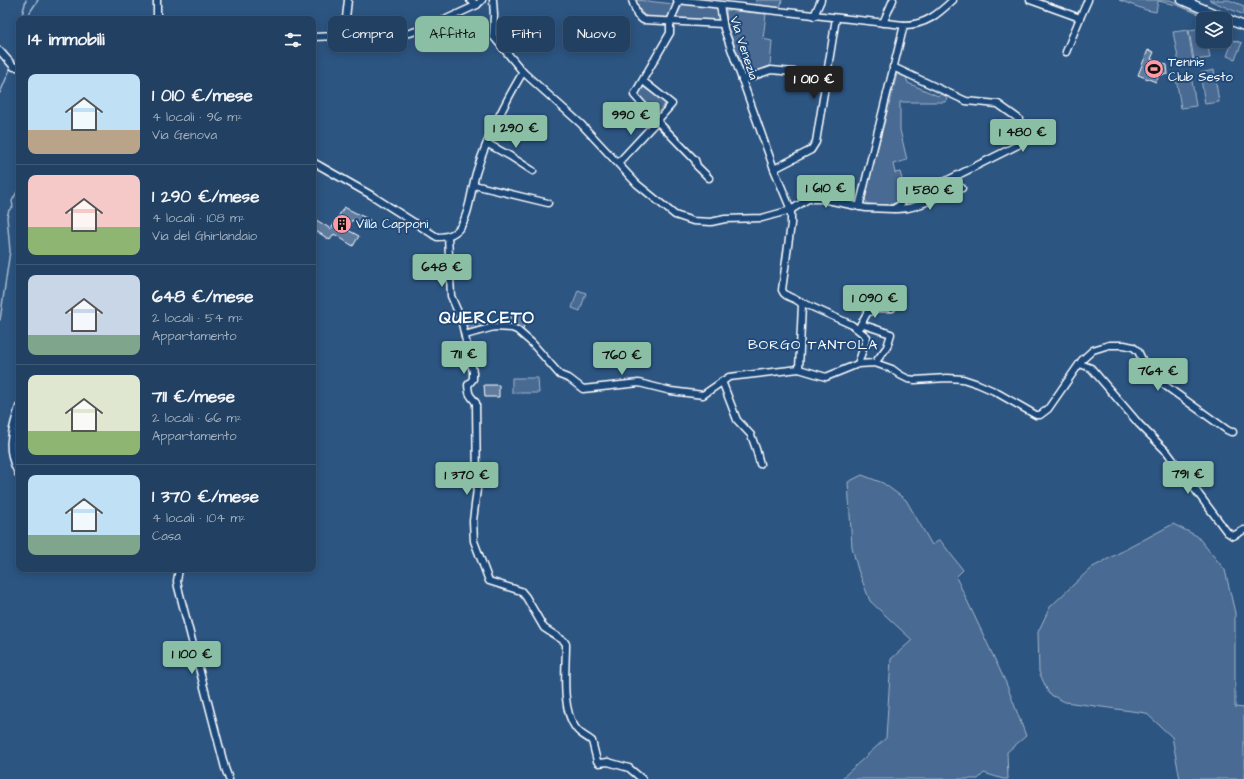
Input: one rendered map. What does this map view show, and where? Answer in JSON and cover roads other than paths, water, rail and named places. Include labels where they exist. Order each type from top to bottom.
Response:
[{"type":"main road","points":[[1182,0],[1244,26]]},
{"type":"street","points":[[157,0],[157,16]]},
{"type":"street","points":[[346,16],[348,0]]},
{"type":"street","points":[[470,0],[477,5]]},
{"type":"street","points":[[407,33],[431,26],[477,5],[482,0]]},
{"type":"street","points":[[492,0],[494,14],[493,36],[523,72],[581,124],[637,184],[675,215],[693,221],[711,222],[725,219],[762,218],[791,210],[808,199],[822,199],[859,207],[904,209],[914,208],[939,198],[944,194],[962,188]]},
{"type":"street","points":[[632,0],[637,15],[641,19],[670,22],[723,24]]},
{"type":"street","points":[[709,178],[698,166],[695,160],[634,95],[644,81],[670,33],[670,22],[678,0],[814,16],[916,25],[929,20],[953,0]]},
{"type":"street","points":[[814,16],[821,0]]},
{"type":"street","points":[[883,23],[893,0]]},
{"type":"street","points":[[1030,0],[1080,18]]},
{"type":"street","points":[[1066,52],[1088,0]]},
{"type":"street","name":"Via Venezia","points":[[720,4],[723,24],[742,80],[774,169],[791,210]]},
{"type":"street","points":[[774,169],[811,150],[816,142],[836,18]]},
{"type":"street","points":[[859,207],[904,25]]},
{"type":"street","points":[[316,36],[328,36]]},
{"type":"street","points":[[0,51],[14,67],[16,67]]},
{"type":"street","points":[[893,209],[900,205],[912,191],[931,187],[946,181],[1016,147],[1020,138],[1019,119],[998,104],[966,101],[894,67]]},
{"type":"street","points":[[742,80],[771,70],[827,75]]},
{"type":"street","points":[[316,164],[371,195],[437,237],[448,236],[455,233],[461,226],[474,185],[477,170],[514,88],[523,72]]},
{"type":"street","points":[[618,163],[672,104],[644,81]]},
{"type":"street","points":[[488,144],[533,171]]},
{"type":"street","points":[[474,185],[548,203]]},
{"type":"street","points":[[791,210],[791,224],[782,290],[786,295],[852,325],[890,334],[887,347],[875,363]]},
{"type":"street","points":[[448,236],[451,296],[465,335],[473,372],[473,379],[468,385],[468,392],[470,397],[476,403],[478,424],[477,489],[473,521],[474,541],[483,568],[489,581],[518,590],[524,594],[544,628],[564,641],[566,644],[567,703],[569,716],[576,729],[592,741],[597,761],[599,763],[608,762],[629,768],[642,779]]},
{"type":"street","points":[[799,369],[802,302]]},
{"type":"street","points":[[860,327],[866,313],[878,308],[892,308]]},
{"type":"street","points":[[858,364],[867,337],[860,327]]},
{"type":"street","points":[[465,335],[494,328],[512,328],[517,330],[532,343],[560,376],[570,379],[583,389],[639,383],[703,395],[729,377],[745,374],[799,369],[826,377],[858,364],[875,363],[892,369],[900,376],[908,379],[963,379],[994,391],[1036,415],[1040,415],[1048,409],[1087,355],[1100,347],[1110,345],[1133,347],[1138,351],[1149,374],[1227,430],[1233,432]]},
{"type":"street","points":[[1080,364],[1091,368],[1139,424],[1167,452],[1227,532],[1233,536],[1244,530]]},
{"type":"street","points":[[722,381],[737,420],[751,435],[760,464]]},
{"type":"street","points":[[16,419],[10,443],[12,458],[16,468]]},
{"type":"street","points":[[179,572],[177,582],[229,779]]},
{"type":"waterway","points":[[22,16],[26,0]]},
{"type":"waterway","points":[[29,16],[30,12],[38,0]]},
{"type":"waterway","points":[[0,93],[11,67]]},
{"type":"waterway","points":[[0,320],[10,251],[7,217],[9,210],[13,207],[12,201],[16,194]]},
{"type":"place","name":"Tennis Club Sesto","points":[[1154,69]]},
{"type":"place","name":"Villa Capponi","points":[[342,224]]},
{"type":"district","name":"QUERCETO","points":[[487,318]]},
{"type":"district","name":"BORGO TANTOLA","points":[[813,345]]}]
